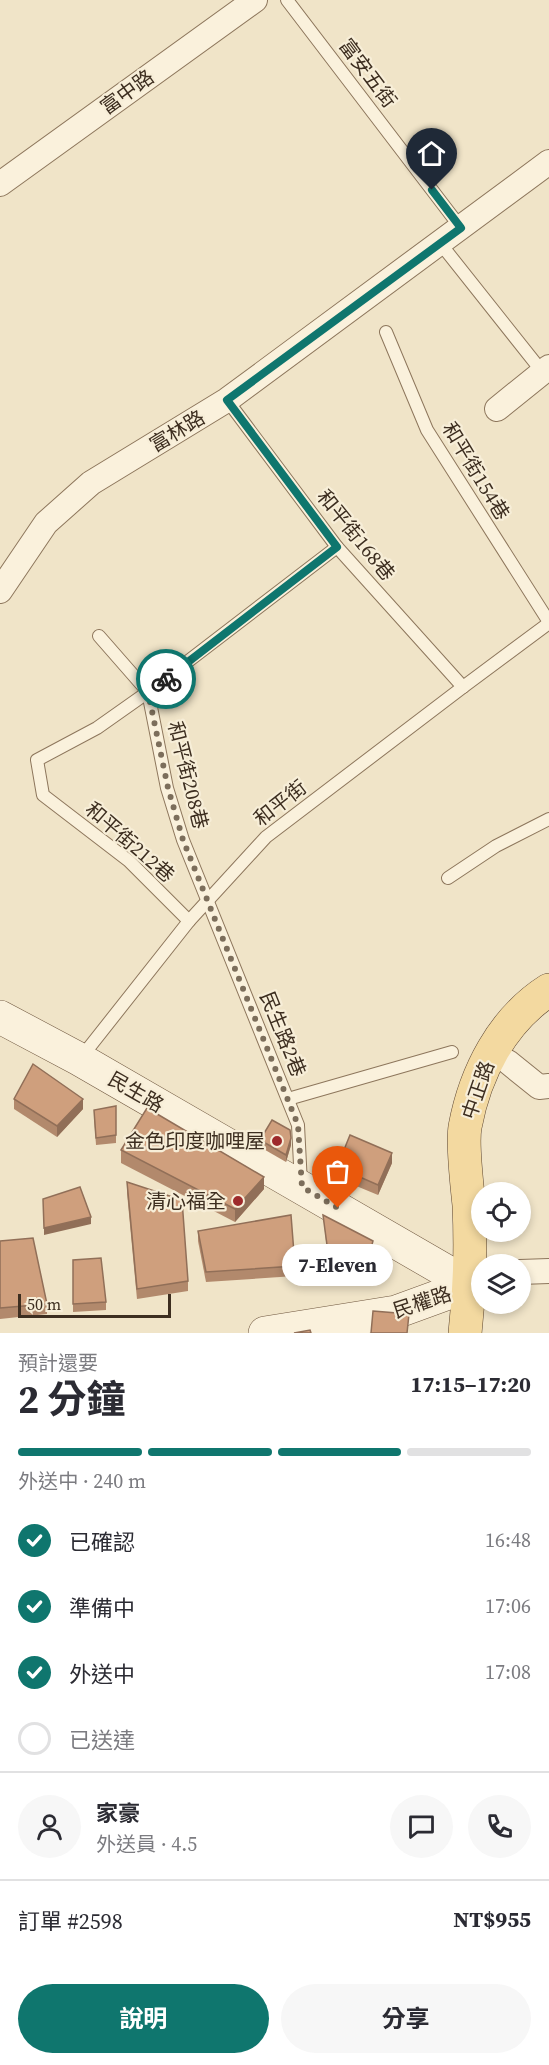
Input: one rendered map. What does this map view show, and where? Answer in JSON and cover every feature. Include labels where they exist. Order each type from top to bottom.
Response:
[{"type":"main road","name":"中正路","points":[[472,1254],[465,1129],[467,1120],[479,1080],[495,1047],[507,1029],[523,1012],[549,990]]},
{"type":"main road","name":"中正路","points":[[487,1182],[484,1130],[494,1095],[508,1062],[519,1045],[549,1013]]},
{"type":"main road","name":"中正路","points":[[465,1333],[471,1306]]},
{"type":"street","name":"富中路","points":[[0,183],[255,0]]},
{"type":"street","name":"富林路","points":[[0,591],[46,523],[91,483],[227,400],[549,162]]},
{"type":"street","points":[[496,409],[547,373]]},
{"type":"street","name":"民生路","points":[[0,1017],[79,1059],[471,1281]]},
{"type":"street","points":[[508,1062],[539,1087],[549,1086]]},
{"type":"street","points":[[531,1271],[549,1270]]},
{"type":"street","name":"民權路","points":[[266,1333],[396,1312],[471,1286]]},
{"type":"lane","name":"富安五街","points":[[288,0],[461,228]]},
{"type":"lane","points":[[440,243],[547,373]]},
{"type":"lane","name":"和平街154巷","points":[[386,332],[427,430],[549,623]]},
{"type":"lane","name":"和平街168巷","points":[[227,400],[337,547],[463,687]]},
{"type":"lane","points":[[148,692],[337,547]]},
{"type":"lane","name":"和平街","points":[[79,1059],[189,921],[266,837],[549,623]]},
{"type":"lane","name":"和平街208巷","points":[[99,636],[148,692],[168,788],[183,840],[207,902]]},
{"type":"lane","name":"和平街212巷","points":[[148,692],[98,728],[37,760],[44,795],[129,861],[189,921]]},
{"type":"lane","points":[[448,878],[496,846],[549,819]]},
{"type":"lane","name":"民生路2巷","points":[[207,902],[298,1125],[302,1187]]},
{"type":"lane","points":[[288,1099],[452,1052]]},
{"type":"building","points":[[33,1064],[83,1099],[57,1126],[14,1099]]},
{"type":"building","points":[[116,1106],[116,1135],[96,1138],[94,1110]]},
{"type":"building","points":[[147,1108],[264,1177],[235,1209],[121,1150]]},
{"type":"building","name":"金色印度咖哩屋","points":[[272,1120],[290,1130],[291,1138],[286,1155],[260,1140]]},
{"type":"building","points":[[350,1135],[392,1153],[378,1185],[337,1167]]},
{"type":"building","points":[[127,1182],[182,1200],[188,1281],[137,1289]]},
{"type":"building","points":[[80,1187],[91,1217],[44,1228],[43,1199]]},
{"type":"building","points":[[291,1215],[295,1266],[206,1272],[198,1231]]},
{"type":"building","points":[[323,1215],[373,1241],[367,1263],[329,1260]]},
{"type":"building","points":[[33,1238],[47,1304],[0,1308],[0,1241]]},
{"type":"building","points":[[101,1258],[106,1302],[73,1304],[73,1260]]},
{"type":"building","points":[[373,1311],[409,1314],[407,1333],[371,1333]]},
{"type":"building","points":[[310,1330],[311,1333],[294,1333]]},
{"type":"way so far","points":[[166,679],[148,692],[168,788],[183,840],[298,1125],[302,1187],[338,1208]]},
{"type":"place","name":"金色印度咖哩屋","points":[[277,1141]]},
{"type":"place","name":"清心福全","points":[[238,1201]]},
{"type":"place","name":"7-Eleven","points":[[338,1208]]},
{"type":"route","points":[[166,679],[337,547],[227,400],[461,228],[432,190]]}]
